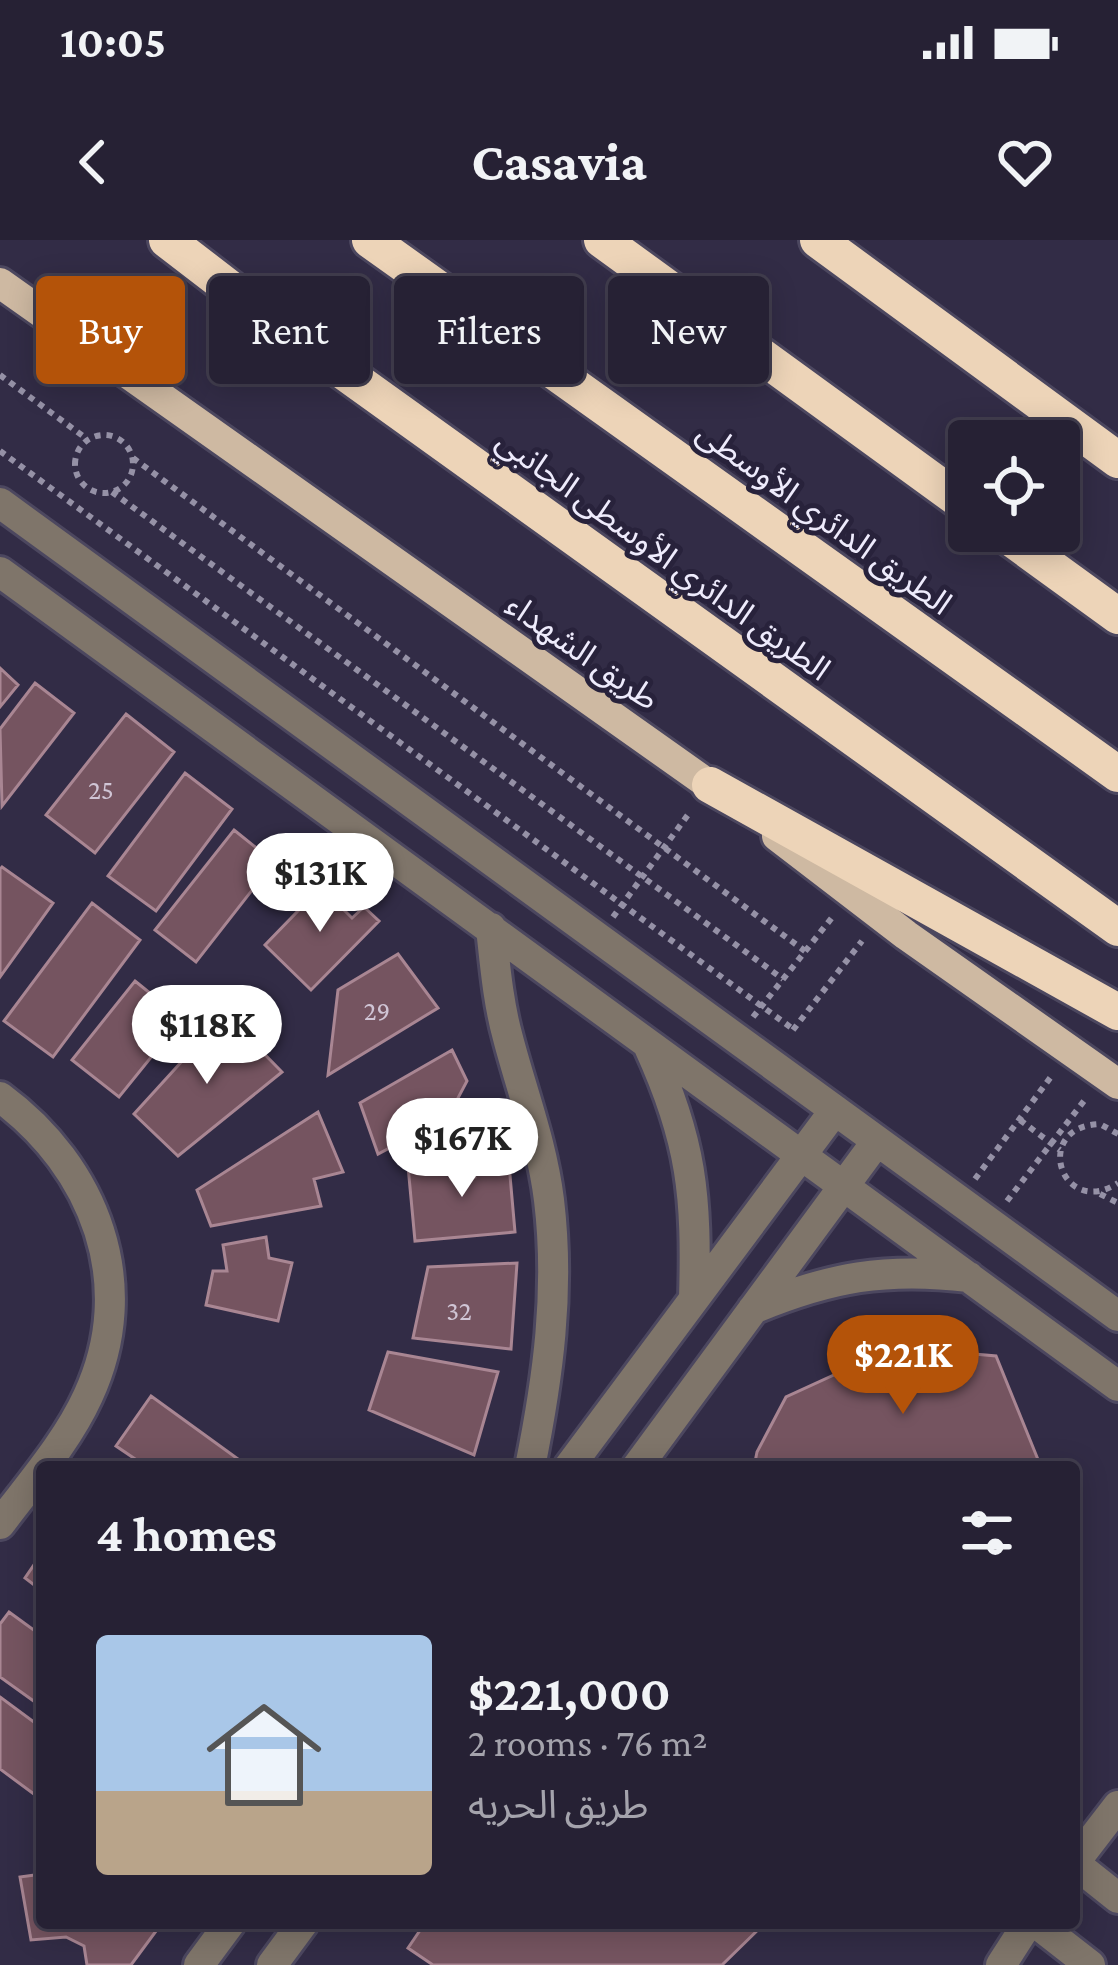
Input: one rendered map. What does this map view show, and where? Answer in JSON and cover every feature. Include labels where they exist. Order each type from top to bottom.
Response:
[{"type":"highway","name":"الطريق الدائري الأوسطى الجانبي","points":[[167,240],[1118,928]]},
{"type":"highway","name":"الطريق الدائري الأوسطى","points":[[370,240],[1118,774]]},
{"type":"highway","points":[[602,240],[948,492]]},
{"type":"highway","points":[[818,240],[1118,460]]},
{"type":"highway","points":[[1030,552],[1118,616]]},
{"type":"highway","points":[[710,785],[1118,1012]]},
{"type":"main road","name":"طريق الشهداء","points":[[0,284],[710,785],[1111,1080]]},
{"type":"street","points":[[0,503],[1118,1316]]},
{"type":"street","points":[[0,572],[1118,1386]]},
{"type":"street","points":[[491,928],[507,1037],[533,1117],[549,1199],[554,1283],[549,1367],[531,1461]]},
{"type":"street","points":[[647,1041],[674,1101],[691,1164],[694,1299]]},
{"type":"street","points":[[0,1097],[56,1147],[85,1191],[104,1241],[110,1293],[105,1346],[88,1396],[44,1461]]},
{"type":"street","points":[[573,1461],[835,1110]]},
{"type":"street","points":[[642,1461],[878,1141]]},
{"type":"street","points":[[753,1309],[805,1287],[860,1274],[916,1271],[972,1277]]},
{"type":"street","points":[[0,1525],[36,1472]]},
{"type":"street","points":[[1080,1855],[1118,1806]]},
{"type":"street","points":[[1080,1868],[1118,1898]]},
{"type":"street","points":[[199,1965],[226,1929]]},
{"type":"street","points":[[1001,1965],[1028,1929]]},
{"type":"street","points":[[1040,1929],[1090,1965]]},
{"type":"path","points":[[0,375],[87,440]]},
{"type":"path","points":[[783,980],[112,492],[89,489],[80,482],[74,459],[87,440],[109,435],[128,447],[133,458],[805,951]]},
{"type":"path","points":[[0,451],[793,1029]]},
{"type":"path","points":[[112,492],[129,479],[133,458]]},
{"type":"path","points":[[77,508],[89,489]]},
{"type":"path","points":[[598,938],[710,785]]},
{"type":"path","points":[[736,1038],[852,893]]},
{"type":"path","points":[[768,1060],[882,916]]},
{"type":"path","points":[[958,1200],[1070,1052]]},
{"type":"path","points":[[991,1223],[1052,1144],[1111,1080]]},
{"type":"path","points":[[1019,1120],[1060,1150]]},
{"type":"path","points":[[1118,1135],[1100,1124],[1087,1125],[1075,1129],[1060,1150],[1061,1171],[1067,1180],[1118,1203]]},
{"type":"path","points":[[1096,1192],[1118,1183]]},
{"type":"building","points":[[0,668],[18,685],[0,707]]},
{"type":"building","points":[[35,683],[74,713],[2,806],[0,729]]},
{"type":"building","points":[[126,714],[174,752],[95,853],[46,815]]},
{"type":"building","points":[[185,773],[232,809],[156,911],[108,876]]},
{"type":"building","points":[[234,830],[274,862],[196,962],[155,930]]},
{"type":"building","points":[[0,869],[53,903],[0,977]]},
{"type":"building","points":[[329,879],[350,900],[342,908],[352,918],[364,907],[379,921],[311,990],[265,945]]},
{"type":"building","points":[[92,903],[140,940],[53,1057],[4,1021]]},
{"type":"building","points":[[398,954],[438,1008],[328,1075],[338,990]]},
{"type":"building","points":[[135,981],[182,1019],[119,1097],[72,1060]]},
{"type":"building","points":[[225,1014],[282,1072],[178,1156],[134,1114]]},
{"type":"building","points":[[452,1050],[467,1081],[448,1117],[378,1154],[360,1103]]},
{"type":"building","points":[[318,1112],[343,1172],[314,1179],[321,1206],[211,1226],[197,1190]]},
{"type":"building","points":[[508,1153],[515,1232],[415,1241],[408,1166],[449,1162],[451,1179],[475,1177],[473,1157]]},
{"type":"building","points":[[266,1237],[269,1258],[292,1263],[278,1321],[206,1305],[213,1271],[227,1271],[223,1245]]},
{"type":"building","points":[[517,1263],[511,1349],[413,1338],[428,1267]]},
{"type":"building","points":[[895,1347],[996,1356],[1039,1461],[755,1461],[786,1397]]},
{"type":"building","points":[[388,1352],[498,1372],[474,1455],[369,1410]]},
{"type":"building","points":[[151,1396],[241,1461],[138,1461],[116,1446]]},
{"type":"building","points":[[36,1562],[36,1586],[25,1578]]},
{"type":"building","points":[[9,1612],[36,1632],[36,1703],[0,1677],[0,1624]]},
{"type":"building","points":[[0,1697],[36,1724],[36,1796],[0,1769]]},
{"type":"building","points":[[36,1875],[36,1929],[158,1929],[131,1965],[87,1965],[84,1946],[66,1937],[31,1940],[20,1877]]},
{"type":"building","points":[[421,1929],[759,1929],[722,1965],[433,1965],[408,1948]]}]
